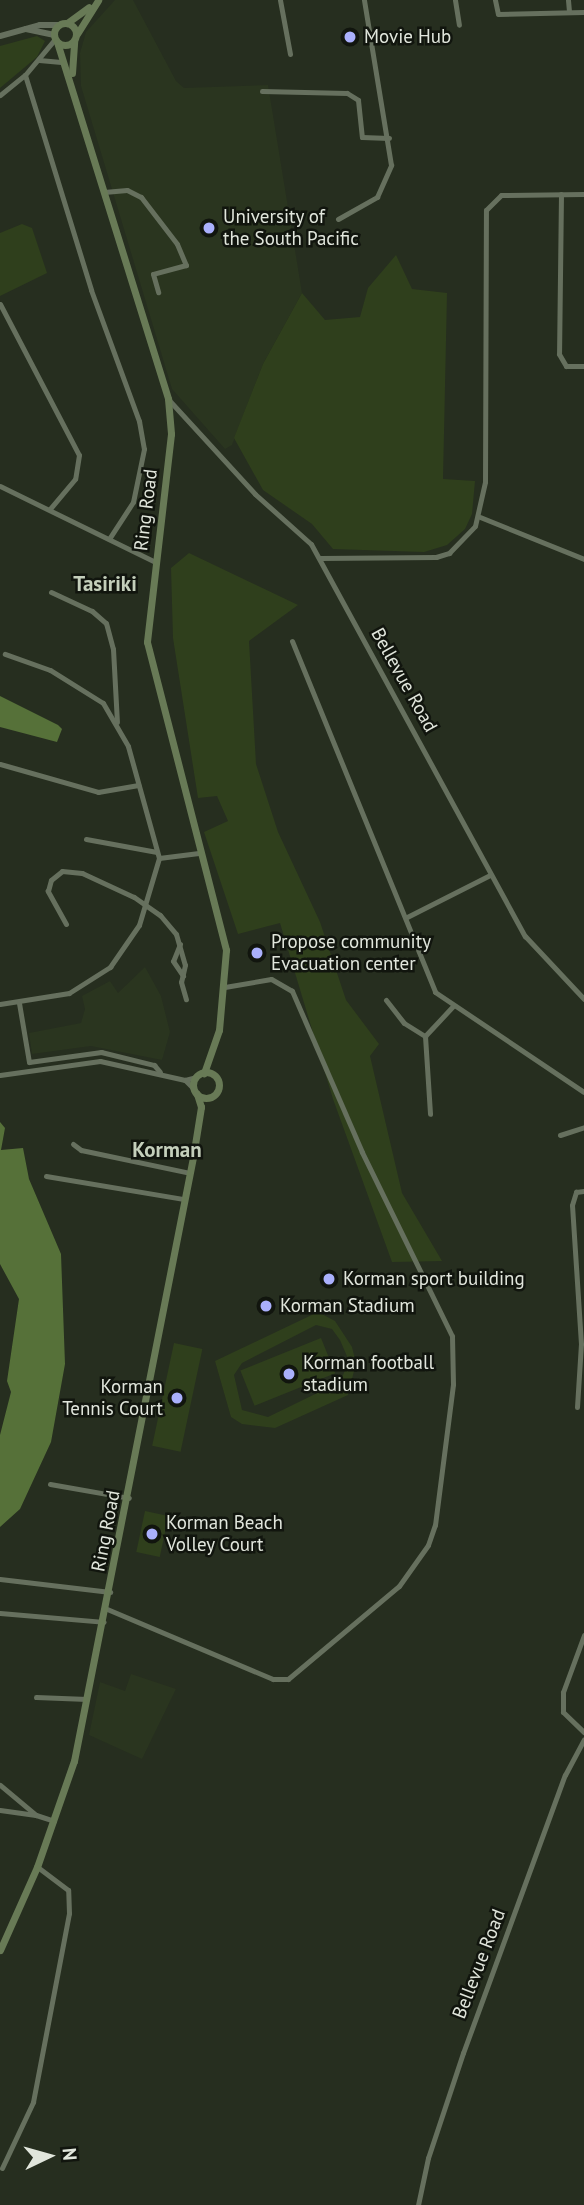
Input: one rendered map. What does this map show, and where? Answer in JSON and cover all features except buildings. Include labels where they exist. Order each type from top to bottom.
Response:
[{"type":"main road","points":[[98,0],[75,38],[66,45],[56,39],[63,24],[98,0]]},
{"type":"main road","points":[[63,24],[75,38]]},
{"type":"main road","name":"Ring Road","points":[[74,92],[75,38]]},
{"type":"main road","name":"Ring Road","points":[[56,39],[66,62],[168,399],[171,433],[147,613],[148,649],[226,950],[225,986],[212,1060],[215,1076]]},
{"type":"main road","name":"Ring Road","points":[[204,1073],[212,1060]]},
{"type":"main road","points":[[201,1107],[211,1097],[218,1089],[215,1076],[204,1073],[196,1077],[196,1092],[211,1097]]},
{"type":"main road","name":"Ring Road","points":[[0,1950],[54,1821],[87,1699],[129,1498],[190,1173],[201,1107],[196,1092]]},
{"type":"street","points":[[280,0],[289,54]]},
{"type":"street","points":[[338,219],[377,197],[390,174],[389,138],[364,0]]},
{"type":"street","points":[[455,0],[459,25]]},
{"type":"street","points":[[495,0],[498,14],[584,12]]},
{"type":"street","points":[[568,0],[569,12]]},
{"type":"street","points":[[0,36],[20,29],[63,24]]},
{"type":"street","points":[[0,95],[25,75],[56,39],[20,29]]},
{"type":"street","points":[[39,60],[66,62]]},
{"type":"street","points":[[25,75],[92,290],[139,421],[144,449],[133,502],[109,539]]},
{"type":"street","points":[[262,91],[347,93],[358,100],[362,137],[389,138]]},
{"type":"street","points":[[104,192],[127,190],[141,197],[177,244],[186,265],[153,274],[158,292]]},
{"type":"street","points":[[561,194],[559,354],[566,366],[584,366]]},
{"type":"street","points":[[320,558],[444,555],[480,517],[485,482],[486,210],[501,195],[584,194]]},
{"type":"street","points":[[0,304],[79,456],[75,479],[50,509]]},
{"type":"street","name":"Bellevue Road","points":[[168,399],[255,494],[299,530],[320,558],[525,936],[584,999]]},
{"type":"street","points":[[0,486],[155,562]]},
{"type":"street","points":[[480,517],[584,559]]},
{"type":"street","points":[[0,1004],[69,993],[102,974],[129,943],[158,855],[117,722],[113,649],[106,623],[92,611],[51,592]]},
{"type":"street","points":[[292,641],[407,917],[435,992],[584,1092]]},
{"type":"street","points":[[5,654],[33,662],[90,692],[117,722]]},
{"type":"street","points":[[0,764],[98,792],[138,785]]},
{"type":"street","points":[[86,839],[158,855],[199,853]]},
{"type":"street","points":[[66,924],[48,891],[51,880],[62,871],[90,876],[143,906],[170,925],[180,944],[185,965],[183,976],[186,999]]},
{"type":"street","points":[[407,917],[490,875]]},
{"type":"street","points":[[180,944],[173,961],[183,976]]},
{"type":"street","points":[[107,1609],[273,1679],[288,1679],[398,1586],[428,1545],[435,1525],[453,1384],[452,1336],[362,1152],[292,991],[276,979],[225,986]]},
{"type":"street","points":[[386,1000],[404,1023],[425,1036]]},
{"type":"street","points":[[19,1003],[29,1062],[90,1052],[154,1065],[161,1073]]},
{"type":"street","points":[[430,1114],[425,1036],[454,1005]]},
{"type":"street","points":[[90,1052],[90,1061]]},
{"type":"street","points":[[73,1054],[75,1063]]},
{"type":"street","points":[[110,1062],[112,1055]]},
{"type":"street","points":[[57,1057],[61,1065]]},
{"type":"street","points":[[36,1061],[36,1069]]},
{"type":"street","points":[[0,1075],[90,1061],[110,1062],[185,1080],[196,1092]]},
{"type":"street","points":[[185,1080],[196,1077]]},
{"type":"street","points":[[560,1135],[584,1127]]},
{"type":"street","points":[[73,1144],[120,1159],[190,1173]]},
{"type":"street","points":[[46,1176],[184,1199]]},
{"type":"street","points":[[577,1407],[581,1344],[572,1205],[576,1192],[584,1191]]},
{"type":"street","points":[[50,1484],[129,1498]]},
{"type":"street","points":[[0,1578],[110,1592]]},
{"type":"street","points":[[0,1613],[104,1622]]},
{"type":"street","points":[[584,1635],[563,1692],[563,1712],[584,1732]]},
{"type":"street","points":[[36,1697],[87,1699]]},
{"type":"street","name":"Bellevue Road","points":[[418,2205],[428,2158],[467,2040],[565,1776],[584,1740]]},
{"type":"street","points":[[0,1785],[36,1815]]},
{"type":"street","points":[[0,1810],[36,1815],[54,1821]]},
{"type":"street","points":[[2,2168],[33,2102],[69,1913],[68,1890],[37,1867]]},
{"type":"shaded area","name":"University of the South Pacific","points":[[115,0],[133,0],[176,81],[184,88],[268,85],[302,293],[263,364],[232,445],[225,449],[172,389],[81,86],[80,53],[86,32]]},
{"type":"shaded area","points":[[37,36],[45,41],[37,57],[0,88],[0,46]]},
{"type":"shaded area","points":[[22,224],[32,228],[47,273],[0,296],[0,233]]},
{"type":"shaded area","points":[[396,255],[412,289],[447,293],[443,479],[475,481],[472,514],[465,529],[447,545],[424,552],[333,549],[312,524],[263,490],[234,438],[263,364],[302,293],[325,320],[360,317],[368,288]]},
{"type":"shaded area","points":[[189,553],[298,605],[249,641],[256,764],[278,832],[320,922],[346,1000],[379,1044],[370,1056],[402,1193],[442,1261],[392,1262],[333,1099],[280,923],[238,934],[204,832],[228,821],[217,796],[198,798],[173,638],[171,568]]},
{"type":"shaded area","points":[[0,696],[58,725],[62,729],[57,742],[0,727]]},
{"type":"shaded area","points":[[145,967],[161,996],[170,1032],[162,1060],[91,1046],[32,1054],[29,1033],[81,1023],[85,1009],[82,996],[110,981],[118,993]]},
{"type":"shaded area","points":[[0,1122],[5,1128],[1,1150],[23,1148],[29,1179],[61,1254],[65,1364],[51,1442],[20,1509],[0,1527],[0,1435],[11,1392],[7,1381],[19,1299],[0,1264]]},
{"type":"shaded area","points":[[318,1312],[335,1321],[352,1347],[356,1363],[348,1395],[275,1428],[242,1424],[231,1417],[215,1361]],"holes":[[[316,1325],[332,1329],[349,1361],[340,1382],[268,1417],[242,1410],[234,1375],[242,1363]]]},
{"type":"shaded area","name":"Korman football stadium","points":[[321,1338],[335,1373],[255,1406],[240,1371]]},
{"type":"shaded area","name":"Korman Tennis Court","points":[[174,1343],[202,1349],[181,1452],[152,1446]]},
{"type":"shaded area","name":"Korman Beach Volley Court","points":[[145,1511],[168,1516],[160,1557],[136,1552]]},
{"type":"shaded area","points":[[131,1674],[176,1689],[142,1759],[89,1735],[100,1682],[125,1691]]},
{"type":"place","name":"Movie Hub","points":[[350,37]]},
{"type":"place","name":"University of the South Pacific","points":[[209,228]]},
{"type":"place","name":"Propose community Evacuation center","points":[[257,953]]},
{"type":"place","name":"Korman sport building","points":[[329,1279]]},
{"type":"place","name":"Korman Stadium","points":[[266,1306]]},
{"type":"place","name":"Korman football stadium","points":[[289,1374]]},
{"type":"place","name":"Korman Tennis Court","points":[[177,1398]]},
{"type":"place","name":"Korman Beach Volley Court","points":[[152,1534]]},
{"type":"district","name":"Tasiriki","points":[[105,584]]},
{"type":"district","name":"Korman","points":[[167,1150]]}]
